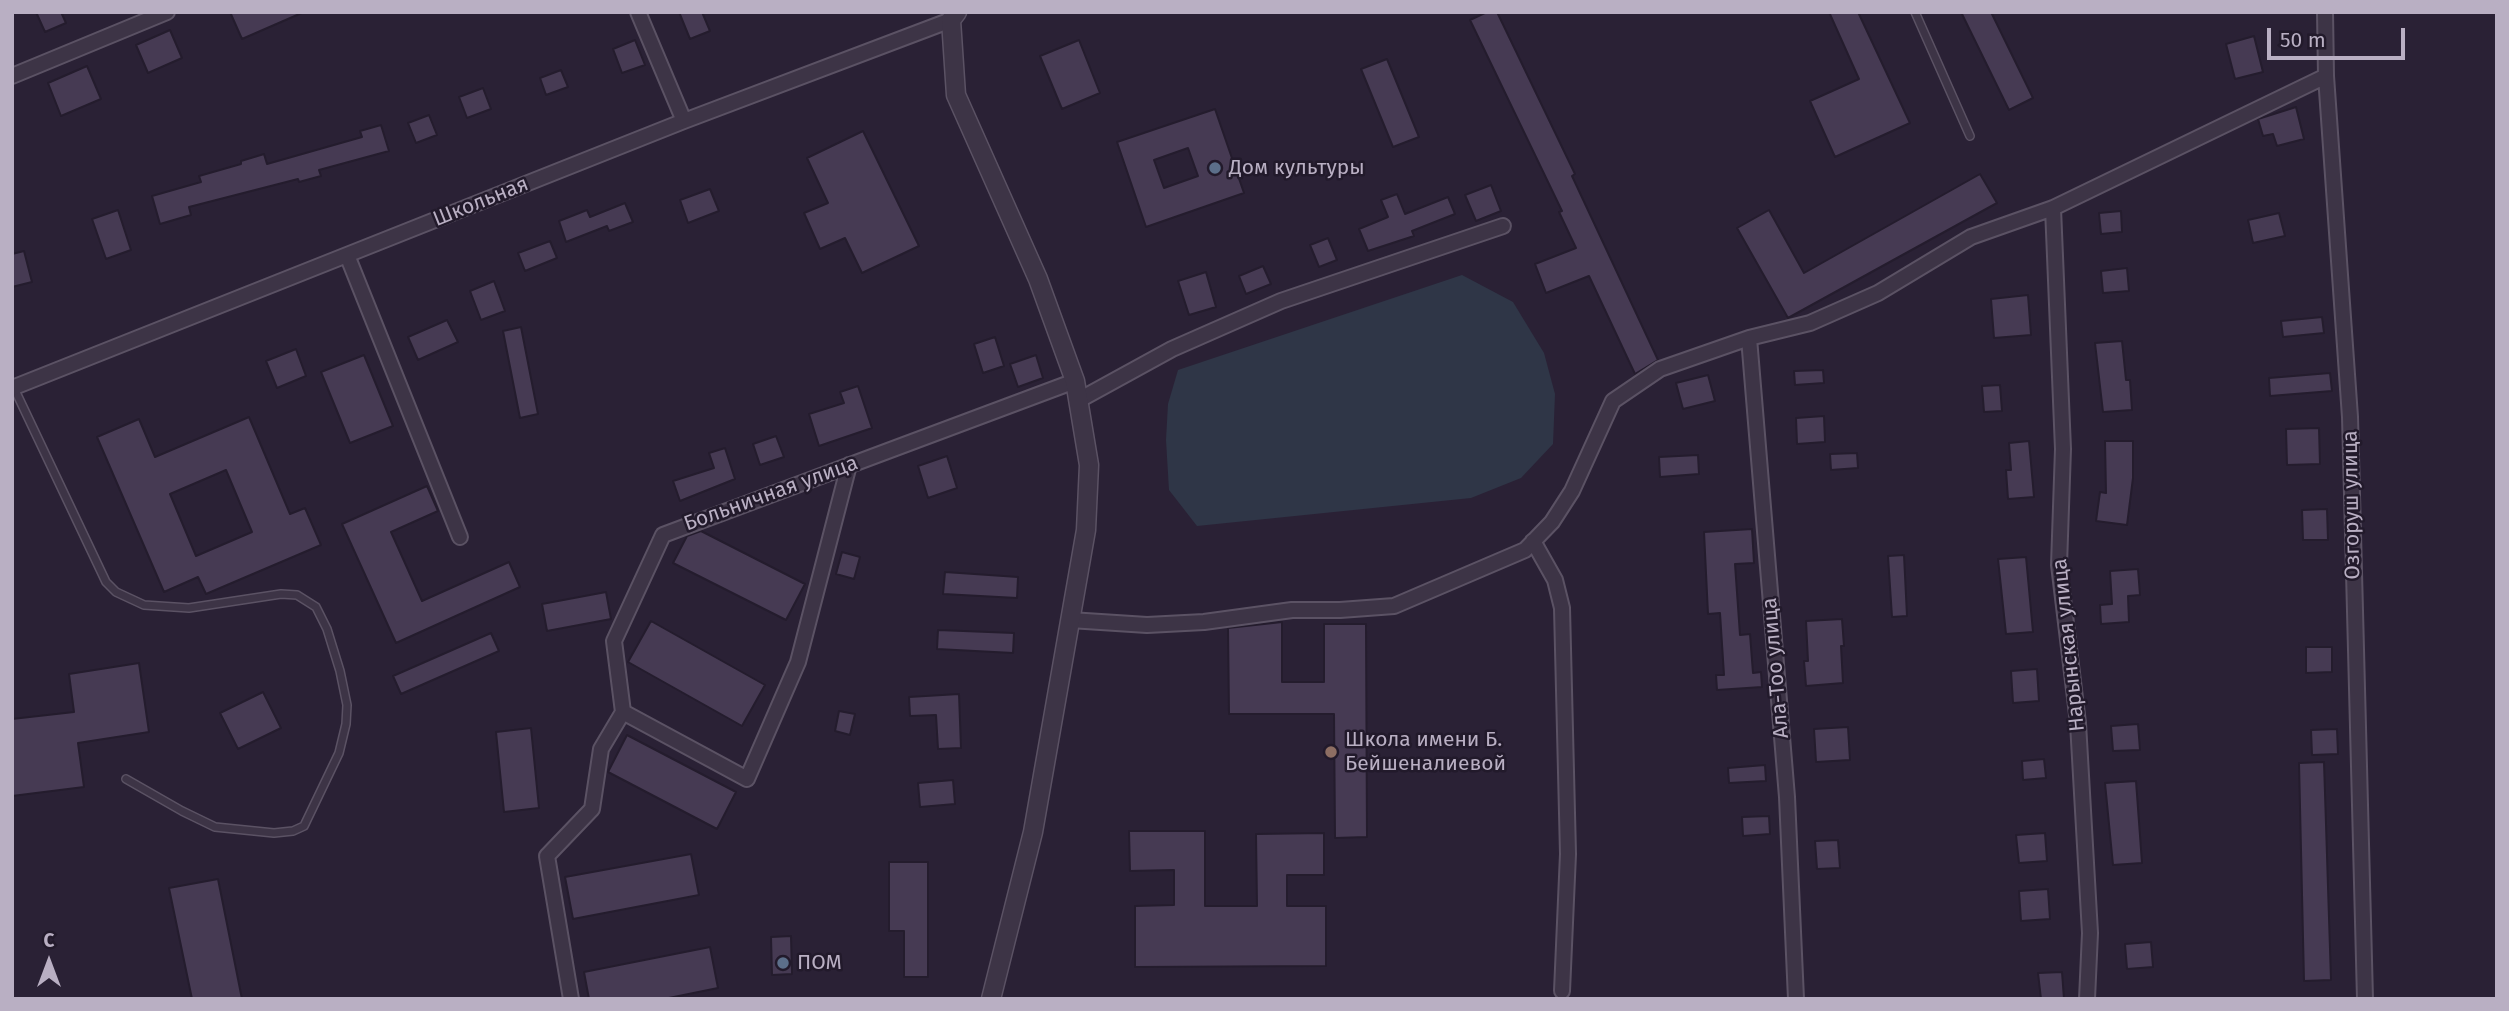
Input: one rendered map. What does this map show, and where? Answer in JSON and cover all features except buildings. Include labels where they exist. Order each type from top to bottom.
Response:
[{"type":"street","points":[[12,76],[167,12]]},
{"type":"street","points":[[638,12],[684,121]]},
{"type":"street","name":"Озгоруш улица","points":[[2325,12],[2326,76],[2350,417],[2365,999]]},
{"type":"street","points":[[954,16],[956,95],[1038,279],[1075,381],[1089,465],[1086,530],[1033,832],[991,999]]},
{"type":"street","name":"Школьная","points":[[13,387],[954,16]]},
{"type":"street","points":[[1070,620],[1147,625],[1204,622],[1292,610],[1394,606],[1525,550],[1552,522],[1572,491],[1613,401],[1660,369],[1749,338],[1810,323],[1878,293],[1972,237],[2053,208],[2326,76]]},
{"type":"street","name":"Нарынская улица","points":[[2053,208],[2063,449],[2059,565],[2079,736],[2090,933],[2087,999]]},
{"type":"street","points":[[1079,400],[1172,349],[1281,301],[1503,226]]},
{"type":"street","points":[[346,255],[460,537]]},
{"type":"street","name":"Ала-Тоо улица","points":[[1749,338],[1787,796],[1796,999]]},
{"type":"street","name":"Больничная улица","points":[[623,712],[614,641],[663,535],[1075,381]]},
{"type":"street","points":[[571,999],[547,856],[592,809],[601,749],[623,712],[747,779],[797,662],[849,465]]},
{"type":"street","points":[[1533,541],[1555,580],[1562,608],[1568,855],[1562,991]]},
{"type":"lane","points":[[1915,12],[1970,136]]},
{"type":"lane","points":[[13,387],[106,582],[116,592],[144,605],[189,608],[281,594],[297,595],[316,607],[327,629],[340,671],[346,705],[346,724],[339,753],[304,826],[293,831],[274,833],[215,827],[126,779]]},
{"type":"shaded area","points":[[1462,275],[1513,302],[1544,353],[1555,394],[1553,444],[1521,478],[1471,498],[1197,526],[1169,490],[1166,440],[1168,404],[1178,370]]},
{"type":"place","name":"Дом культуры","points":[[1215,168]]},
{"type":"place","name":"Школа имени Б. Бейшеналиевой","points":[[1331,752]]},
{"type":"place","name":"ПОМ","points":[[783,963]]}]
